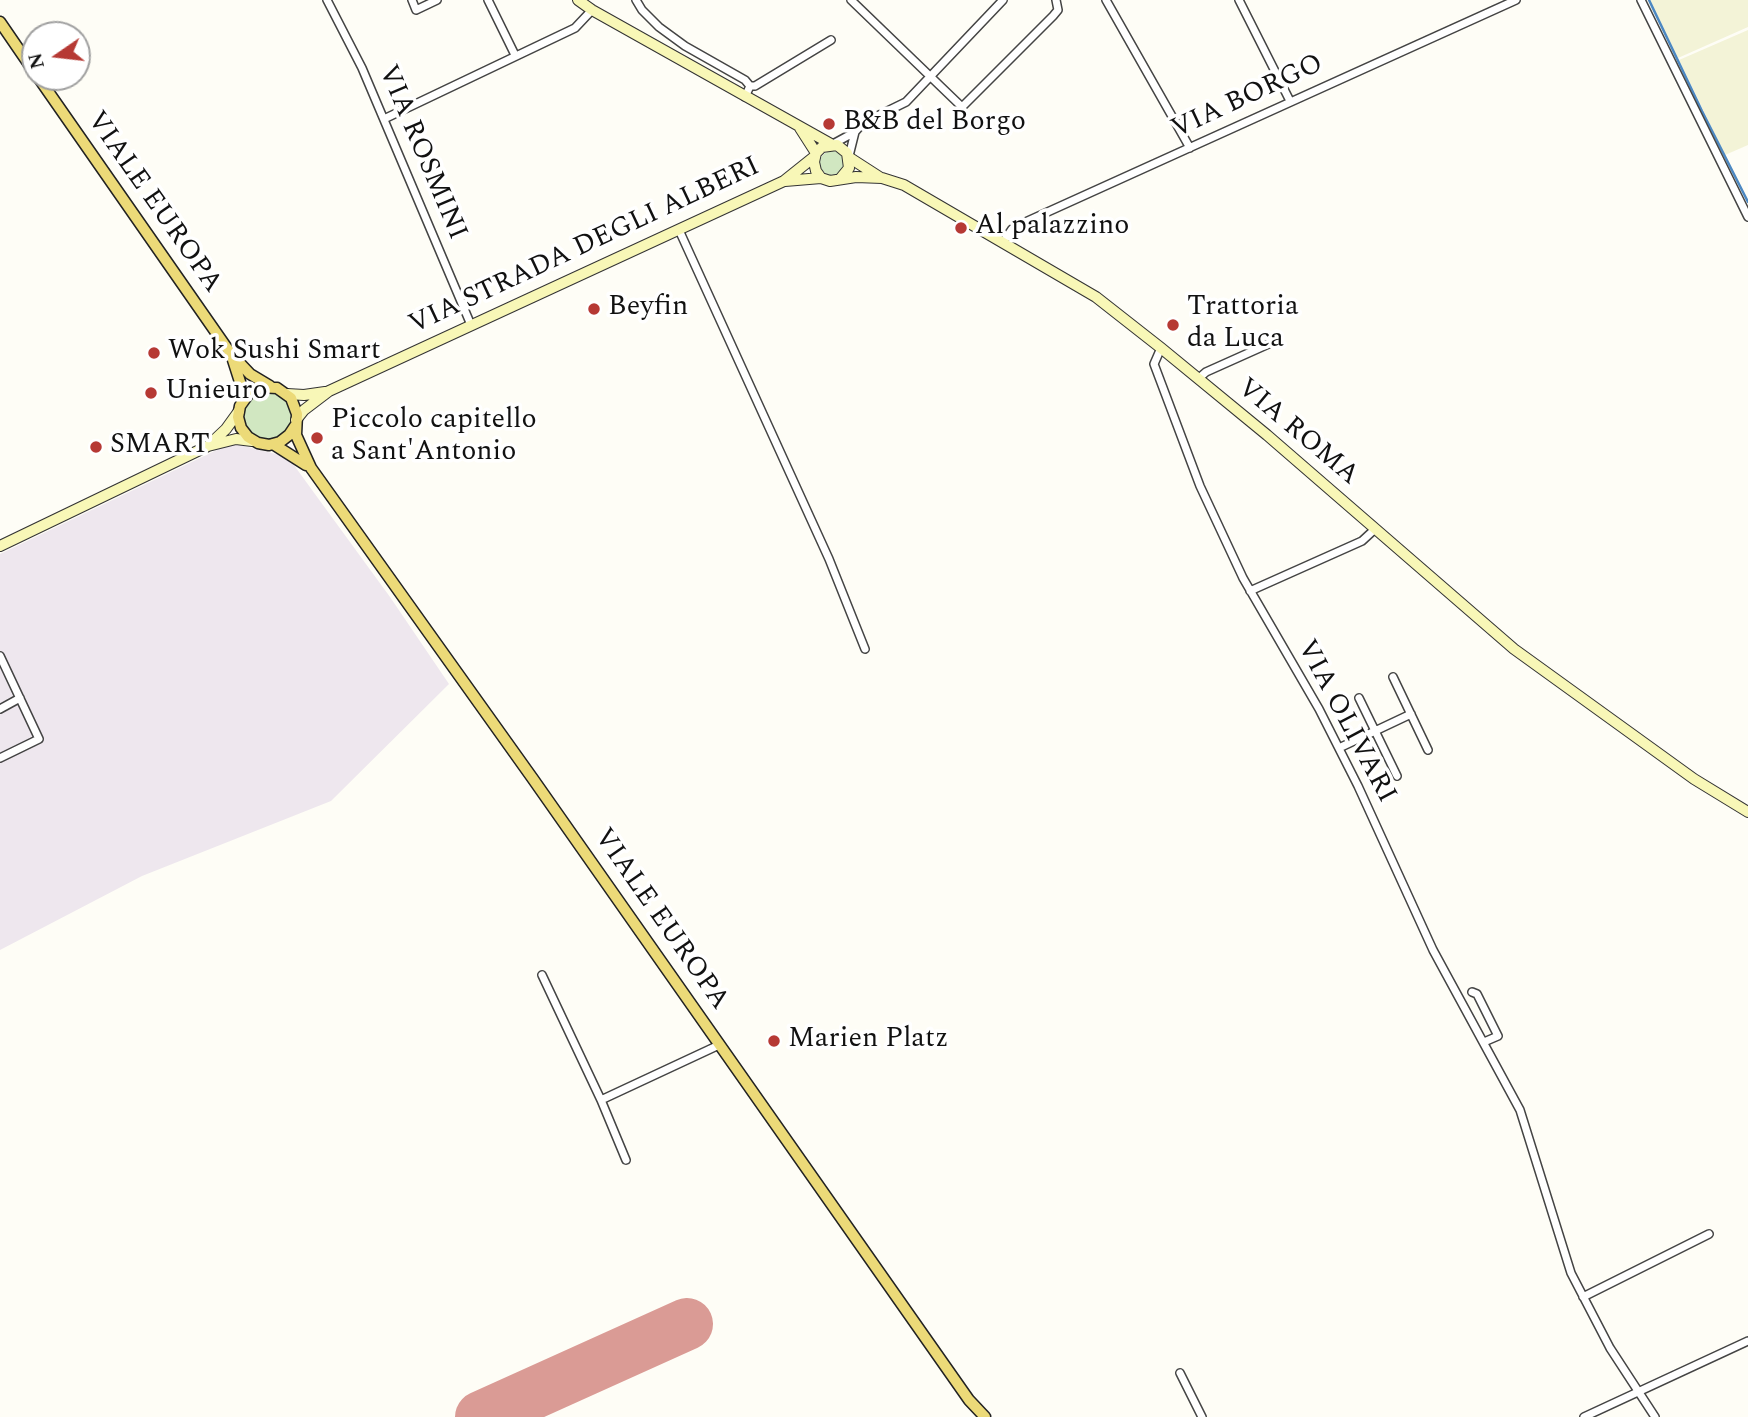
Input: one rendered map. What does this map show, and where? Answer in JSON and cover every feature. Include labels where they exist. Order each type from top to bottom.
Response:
[{"type":"main road","name":"VIA ROMA","points":[[578,0],[800,128],[843,148],[849,157],[882,178],[904,185],[1096,297],[1198,379],[1514,649],[1661,755],[1748,812]]},
{"type":"main road","name":"VIALE EUROPA","points":[[0,22],[21,53]]},
{"type":"main road","name":"VIALE EUROPA","points":[[47,91],[231,354],[250,374],[287,394],[294,403],[296,435],[311,468],[969,1400],[985,1417]]},
{"type":"main road","name":"VIA ROMA","points":[[800,128],[815,155],[816,171],[821,178],[830,181],[856,177],[882,178]]},
{"type":"main road","points":[[815,155],[822,147],[832,144]]},
{"type":"main road","name":"VIA STRADA DEGLI ALBERI","points":[[296,423],[304,410],[329,391],[784,181],[815,155]]},
{"type":"main road","points":[[840,179],[849,168],[849,157]]},
{"type":"main road","name":"VIA STRADA DEGLI ALBERI","points":[[784,181],[821,178]]},
{"type":"main road","name":"VIALE EUROPA","points":[[231,354],[241,385],[241,428],[252,441],[263,445],[273,444],[311,468]]},
{"type":"main road","points":[[208,446],[226,429],[240,406],[255,389],[272,387]]},
{"type":"main road","name":"VIA STRADA DEGLI ALBERI","points":[[287,394],[304,395],[329,391]]},
{"type":"main road","points":[[273,444],[285,439],[296,423]]},
{"type":"main road","points":[[0,546],[208,446],[236,439],[252,441]]},
{"type":"main road","name":"VIALE EUROPA","points":[[969,1400],[974,1417]]},
{"type":"street","name":"VIA ROSMINI","points":[[327,0],[362,68],[471,325]]},
{"type":"street","points":[[412,0],[416,10],[436,0]]},
{"type":"street","points":[[488,0],[515,55]]},
{"type":"street","points":[[636,0],[659,27],[745,80],[750,86]]},
{"type":"street","points":[[851,0],[962,107],[1053,16],[1058,10],[1056,0]]},
{"type":"street","points":[[832,144],[855,132],[863,123],[906,102],[1003,0]]},
{"type":"street","points":[[1106,0],[1190,148]]},
{"type":"street","points":[[1239,0],[1290,101]]},
{"type":"street","name":"VIA BORGO","points":[[1004,242],[1012,229],[1021,224],[1516,0]]},
{"type":"street","points":[[1641,0],[1748,217]]},
{"type":"street","points":[[384,119],[575,28],[592,10]]},
{"type":"street","points":[[670,53],[677,40]]},
{"type":"street","points":[[750,86],[757,85],[831,40]]},
{"type":"street","points":[[745,97],[750,86]]},
{"type":"street","points":[[849,157],[855,132]]},
{"type":"street","points":[[679,230],[829,559],[865,649]]},
{"type":"street","points":[[1198,379],[1206,372],[1273,342]]},
{"type":"street","name":"VIA OLIVARI","points":[[1161,348],[1154,364],[1200,486],[1250,591],[1339,748],[1433,950],[1520,1110],[1571,1273],[1610,1348],[1655,1417]]},
{"type":"street","points":[[1250,591],[1362,541],[1376,529]]},
{"type":"street","points":[[0,656],[39,739],[0,758]]},
{"type":"street","points":[[1393,677],[1428,750]]},
{"type":"street","points":[[0,709],[20,698]]},
{"type":"street","points":[[1359,698],[1397,776]]},
{"type":"street","points":[[1339,748],[1410,714]]},
{"type":"street","points":[[542,975],[626,1160]]},
{"type":"street","points":[[1472,992],[1477,994],[1498,1036],[1484,1042]]},
{"type":"street","points":[[601,1100],[719,1045]]},
{"type":"street","points":[[1583,1297],[1709,1234]]},
{"type":"street","points":[[1584,1417],[1748,1340]]},
{"type":"street","points":[[1180,1374],[1202,1417]]},
{"type":"shaded area","points":[[236,444],[288,457],[390,597],[449,684],[331,801],[142,876],[0,950],[0,554],[225,446]]},
{"type":"green space","points":[[1650,0],[1748,0],[1748,27],[1678,58]]},
{"type":"green space","points":[[1748,30],[1748,145],[1725,155],[1679,60]]},
{"type":"green space","points":[[832,151],[843,158],[844,163],[837,174],[832,175],[821,168],[820,163],[827,152]]},
{"type":"green space","points":[[267,392],[284,399],[291,416],[284,433],[267,440],[250,433],[243,416],[250,399]]},
{"type":"waterway","points":[[1649,0],[1748,202]]},
{"type":"runway","points":[[481,1417],[687,1324]]},
{"type":"place","name":"B&B del Borgo","points":[[829,124]]},
{"type":"place","name":"Al palazzino","points":[[961,228]]},
{"type":"place","name":"Beyfin","points":[[594,309]]},
{"type":"place","name":"Trattoria da Luca","points":[[1173,325]]},
{"type":"place","name":"Wok Sushi Smart","points":[[154,353]]},
{"type":"place","name":"Unieuro","points":[[151,393]]},
{"type":"place","name":"Piccolo capitello a Sant'Antonio","points":[[317,438]]},
{"type":"place","name":"SMART","points":[[96,447]]},
{"type":"place","name":"Marien Platz","points":[[774,1041]]}]
